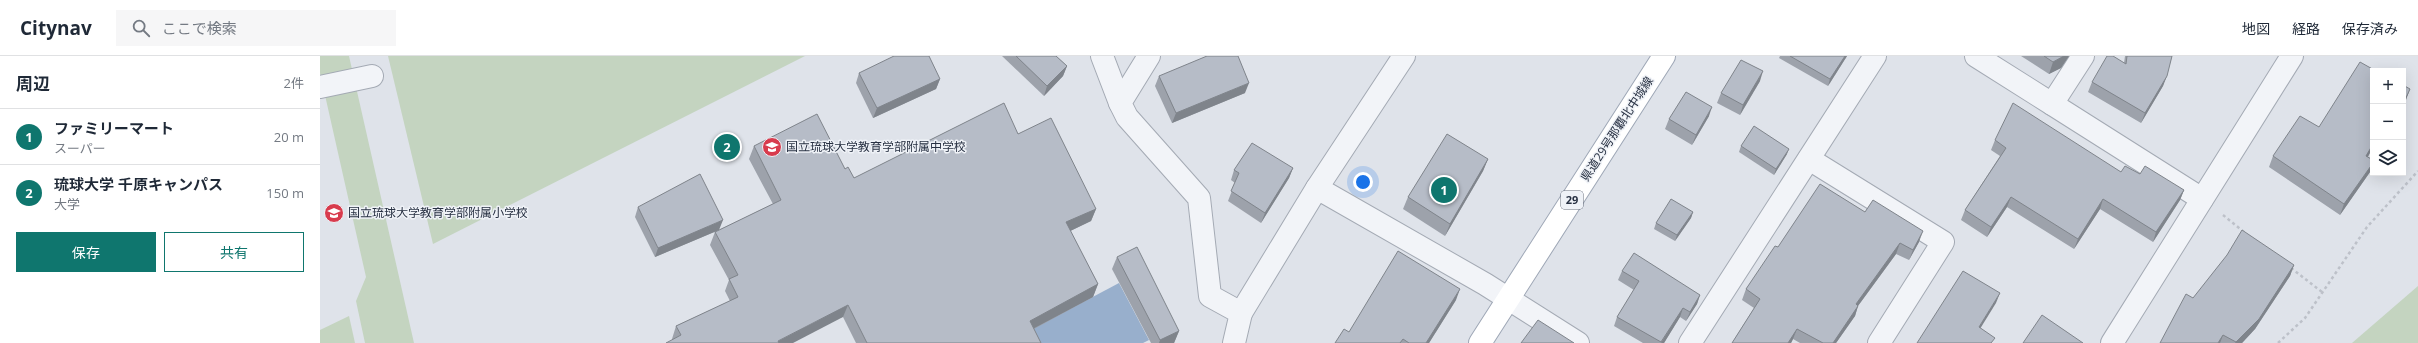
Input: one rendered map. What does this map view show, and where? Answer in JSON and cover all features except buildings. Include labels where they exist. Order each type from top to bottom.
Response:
[{"type":"main road","name":"県道29号那覇北中城線","points":[[1480,343],[1664,56]]},
{"type":"street","points":[[1102,56],[1127,117],[1199,198],[1210,296],[1241,313]]},
{"type":"street","points":[[1120,103],[1149,56]]},
{"type":"street","points":[[1234,343],[1241,313],[1317,188],[1404,56]]},
{"type":"street","points":[[1690,343],[1875,56]]},
{"type":"street","points":[[1976,56],[2202,199]]},
{"type":"street","points":[[2052,104],[2083,56]]},
{"type":"street","points":[[2112,343],[2292,56]]},
{"type":"street","points":[[320,88],[372,76]]},
{"type":"street","points":[[1810,159],[1943,242],[1878,343]]},
{"type":"street","points":[[1317,188],[1509,299],[1578,343]]},
{"type":"path","points":[[2278,343],[2305,318],[2367,227],[2418,171]]},
{"type":"path","points":[[2202,199],[2246,234]]},
{"type":"path","points":[[2284,263],[2322,292]]},
{"type":"green space","points":[[320,56],[349,56],[414,343],[365,343],[356,301],[366,277],[320,73]]},
{"type":"green space","points":[[388,56],[805,56],[433,244]]},
{"type":"green space","points":[[2418,286],[2418,343],[2352,343]]},
{"type":"green space","points":[[349,316],[355,343],[320,343],[320,330]]},
{"type":"water","points":[[1119,283],[1149,340],[1143,343],[1030,343],[1025,333]]},
{"type":"place","name":"琉球大学 千原キャンパス","points":[[727,147]]},
{"type":"place","name":"国立琉球大学教育学部附属中学校","points":[[772,147]]},
{"type":"place","name":"ファミリーマート","points":[[1444,190]]},
{"type":"place","name":"国立琉球大学教育学部附属小学校","points":[[334,213]]}]
